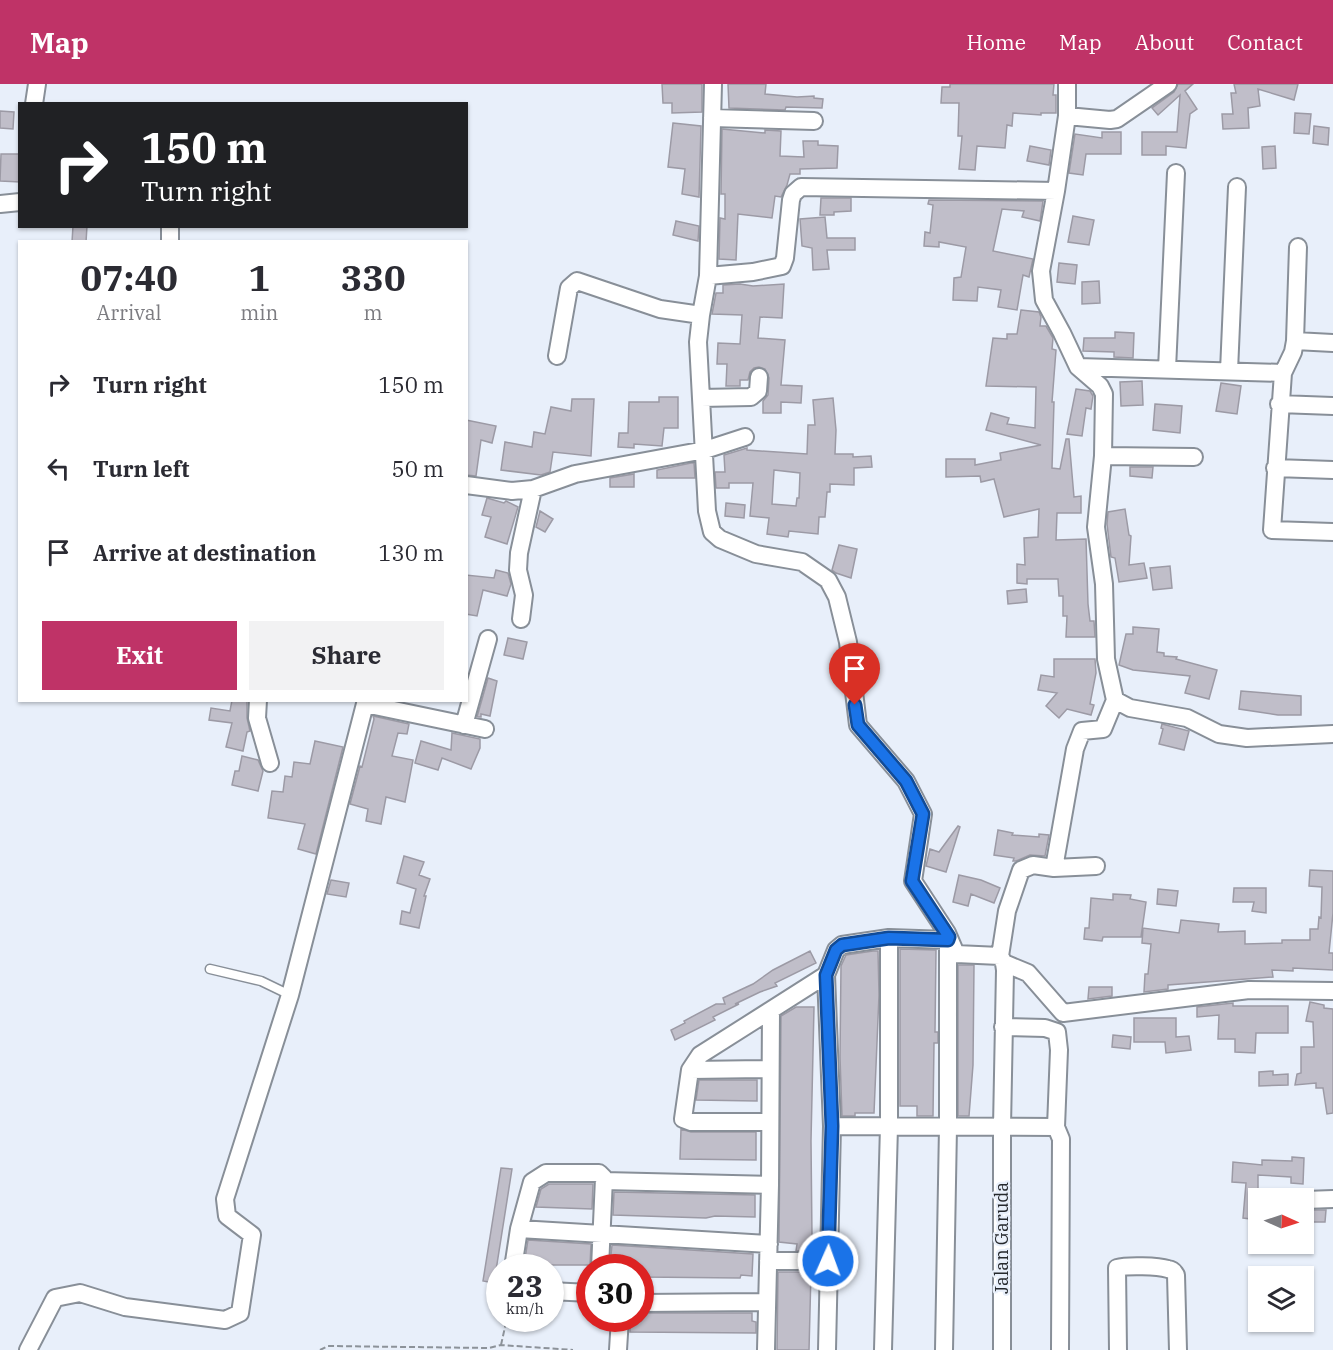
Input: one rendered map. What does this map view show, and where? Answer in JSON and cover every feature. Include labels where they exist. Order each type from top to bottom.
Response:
[{"type":"street","points":[[34,102],[37,84]]},
{"type":"street","points":[[713,84],[708,276],[698,342],[707,512],[712,532],[720,539],[756,554],[802,562],[828,580],[837,597],[848,642],[858,725],[906,781],[923,814],[912,881],[956,954],[1002,959],[1028,973],[1063,1013],[1249,990],[1333,991]]},
{"type":"street","points":[[1067,84],[1067,116],[1041,271],[1044,300],[1078,367],[1100,386],[1104,394],[1103,456],[1096,527],[1104,584],[1106,659],[1115,700],[1103,729],[1082,730],[1075,749],[1054,868],[1096,866]]},
{"type":"street","points":[[1067,116],[1117,119],[1168,84]]},
{"type":"street","points":[[712,118],[814,121]]},
{"type":"street","points":[[1167,369],[1176,174]]},
{"type":"street","points":[[708,276],[753,272],[782,266],[785,258],[791,200],[793,194],[801,187],[1056,191]]},
{"type":"street","points":[[1229,371],[1237,187]]},
{"type":"street","points":[[0,204],[18,202]]},
{"type":"street","points":[[1298,247],[1293,352],[1283,374],[1272,530],[1333,532]]},
{"type":"street","points":[[556,356],[569,288],[577,281],[660,309],[701,315]]},
{"type":"street","points":[[1294,341],[1333,343]]},
{"type":"street","points":[[1078,367],[1283,374]]},
{"type":"street","points":[[701,398],[751,397],[758,391],[759,377]]},
{"type":"street","points":[[1280,404],[1333,406]]},
{"type":"street","points":[[468,485],[512,491],[533,489],[575,474],[705,450],[745,437]]},
{"type":"street","points":[[1103,456],[1194,457]]},
{"type":"street","points":[[1275,468],[1333,470]]},
{"type":"street","points":[[520,619],[524,595],[518,570],[519,553],[533,489]]},
{"type":"street","points":[[464,724],[488,639]]},
{"type":"street","points":[[1115,700],[1130,708],[1187,718],[1219,734],[1238,737],[1333,734]]},
{"type":"street","points":[[258,702],[257,718],[270,763]]},
{"type":"street","points":[[28,1350],[55,1298],[80,1293],[125,1307],[225,1320],[240,1313],[252,1234],[227,1216],[225,1199],[290,995],[365,702],[485,729]]},
{"type":"street","name":"Jalan Garuda","points":[[1002,1350],[1004,1027],[1002,959],[1007,911],[1021,870],[1033,865],[1054,868]]},
{"type":"street","points":[[827,1350],[832,1126],[826,975],[836,950],[842,945],[889,938],[948,938]]},
{"type":"street","points":[[884,1350],[889,1126],[889,938]]},
{"type":"street","points":[[944,1350],[948,1126],[948,938]]},
{"type":"street","points":[[769,1122],[685,1121],[683,1119],[690,1070],[700,1055],[826,975]]},
{"type":"street","points":[[766,1350],[771,1010]]},
{"type":"street","points":[[1004,1027],[1045,1028],[1057,1032],[1059,1050],[1056,1127],[1061,1138],[1060,1350]]},
{"type":"street","points":[[690,1070],[770,1069]]},
{"type":"street","points":[[832,1126],[1056,1127]]},
{"type":"street","points":[[515,1254],[519,1229],[532,1182],[546,1173],[599,1173],[604,1178],[600,1254]]},
{"type":"street","points":[[604,1181],[770,1185]]},
{"type":"street","points":[[1314,1200],[1333,1199]]},
{"type":"street","points":[[519,1229],[601,1234],[768,1252],[828,1261]]},
{"type":"street","points":[[1118,1350],[1117,1268],[1127,1267],[1168,1269],[1176,1275],[1178,1350]]},
{"type":"street","points":[[654,1303],[767,1302]]},
{"type":"street","points":[[618,1350],[619,1332]]},
{"type":"lane","points":[[210,969],[261,981],[290,995]]},
{"type":"path","points":[[501,1345],[504,1332]]},
{"type":"path","points":[[320,1350],[328,1346],[489,1348],[501,1345],[573,1350]]},
{"type":"building","points":[[662,84],[702,84],[702,112],[672,113],[672,103],[663,103]]},
{"type":"building","points":[[728,84],[766,84],[765,94],[814,96],[814,98],[823,99],[822,108],[786,107],[785,110],[729,108]]},
{"type":"building","points":[[950,84],[1054,84],[1056,113],[1041,113],[1041,115],[1013,113],[1012,126],[1007,125],[1005,148],[977,146],[975,170],[959,169],[962,136],[958,136],[959,103],[941,103],[942,87],[950,87]]},
{"type":"building","points":[[1178,84],[1193,84],[1185,91],[1197,109],[1190,114],[1186,148],[1166,146],[1166,155],[1142,155],[1142,132],[1177,132],[1180,95],[1158,115],[1152,108],[1174,92]]},
{"type":"building","points":[[1234,84],[1298,84],[1294,100],[1258,89],[1260,106],[1248,108],[1249,128],[1223,129],[1222,114],[1233,114],[1231,93],[1236,93]]},
{"type":"building","points":[[0,111],[14,112],[13,129],[0,128]]},
{"type":"building","points":[[1295,113],[1311,114],[1309,134],[1294,133]]},
{"type":"building","points":[[673,123],[701,126],[699,197],[682,194],[685,169],[668,167]]},
{"type":"building","points":[[1314,126],[1329,128],[1328,145],[1313,143]]},
{"type":"building","points":[[722,129],[765,133],[765,130],[781,131],[780,156],[804,157],[803,141],[818,141],[818,145],[838,146],[837,168],[800,169],[800,174],[790,174],[781,197],[775,196],[772,218],[738,214],[736,260],[719,259],[720,218],[725,219],[725,194],[721,194]]},
{"type":"building","points":[[1102,132],[1121,132],[1121,154],[1086,154],[1083,175],[1069,173],[1075,134],[1102,138]]},
{"type":"building","points":[[1030,146],[1051,150],[1049,165],[1027,161]]},
{"type":"building","points":[[1275,146],[1276,168],[1263,169],[1262,147]]},
{"type":"building","points":[[1,154],[18,154],[18,182],[0,181]]},
{"type":"building","points":[[821,198],[851,198],[851,211],[820,215]]},
{"type":"building","points":[[929,200],[1043,201],[1040,221],[1022,217],[1024,211],[1002,209],[993,251],[1033,259],[1029,277],[1023,275],[1017,310],[998,307],[1001,290],[978,287],[977,301],[953,300],[954,278],[961,277],[966,247],[939,242],[939,247],[924,246],[925,232],[930,233],[933,205],[928,204]]},
{"type":"building","points":[[1073,216],[1094,220],[1089,245],[1068,242]]},
{"type":"building","points":[[825,217],[827,238],[855,238],[855,250],[827,250],[829,269],[813,270],[812,248],[802,246],[800,219]]},
{"type":"building","points":[[676,221],[699,226],[698,241],[673,235]]},
{"type":"building","points":[[73,228],[87,228],[86,240],[72,240]]},
{"type":"building","points":[[1059,263],[1077,265],[1075,284],[1057,282]]},
{"type":"building","points":[[1099,281],[1100,303],[1082,304],[1082,282]]},
{"type":"building","points":[[784,284],[782,318],[760,317],[758,338],[785,340],[781,385],[802,386],[801,403],[781,402],[781,413],[763,413],[763,401],[768,395],[769,378],[765,369],[754,368],[748,380],[740,380],[740,386],[726,386],[727,364],[717,364],[718,343],[740,344],[742,315],[712,314],[716,293],[723,293],[723,285],[753,286]]},
{"type":"building","points":[[1021,310],[1039,312],[1040,326],[1046,326],[1053,338],[1052,349],[1056,350],[1052,402],[1054,402],[1052,468],[1060,469],[1066,439],[1069,439],[1074,497],[1081,496],[1081,513],[1057,513],[1056,540],[1086,539],[1088,604],[1090,621],[1094,621],[1095,637],[1066,637],[1067,616],[1063,616],[1063,596],[1059,596],[1058,579],[1027,579],[1027,584],[1017,583],[1017,564],[1025,565],[1024,538],[1038,537],[1039,509],[1004,517],[994,479],[981,482],[980,476],[946,477],[946,459],[975,459],[975,465],[1001,460],[1000,453],[1041,445],[986,430],[991,413],[1009,418],[1007,424],[1035,428],[1036,387],[986,386],[993,338],[1007,339],[1007,334],[1017,334]]},
{"type":"building","points":[[1115,332],[1134,333],[1133,358],[1114,357],[1114,352],[1083,351],[1084,338],[1115,338]]},
{"type":"building","points":[[1142,381],[1143,405],[1121,406],[1120,382]]},
{"type":"building","points":[[1221,383],[1241,386],[1237,414],[1216,411]]},
{"type":"building","points":[[1076,389],[1090,391],[1093,396],[1091,409],[1086,408],[1082,436],[1067,434]]},
{"type":"building","points":[[659,397],[678,397],[678,428],[664,428],[662,446],[634,444],[634,448],[618,447],[619,433],[628,433],[629,402],[659,402]]},
{"type":"building","points":[[833,398],[836,430],[835,454],[853,454],[853,457],[871,456],[872,467],[854,468],[854,485],[830,484],[825,517],[819,517],[818,534],[789,531],[788,537],[767,534],[769,518],[750,516],[753,483],[729,483],[729,488],[716,488],[715,472],[725,472],[724,455],[747,448],[747,450],[807,454],[808,425],[815,425],[813,400]],"holes":[[[774,470],[800,473],[799,498],[797,498],[796,506],[772,504]]]},
{"type":"building","points":[[572,399],[594,399],[591,456],[553,452],[550,472],[541,475],[501,470],[505,442],[532,447],[534,432],[545,434],[551,407],[571,411]]},
{"type":"building","points":[[1155,404],[1182,406],[1180,433],[1153,430]]},
{"type":"building","points":[[468,420],[496,426],[492,443],[481,440],[476,476],[468,475]]},
{"type":"building","points":[[694,463],[695,478],[657,478],[657,470]]},
{"type":"building","points":[[1130,467],[1153,467],[1152,478],[1130,476]]},
{"type":"building","points":[[634,474],[634,487],[610,487],[610,478]]},
{"type":"building","points":[[487,498],[504,503],[506,501],[518,507],[507,544],[485,537],[491,517],[482,515]]},
{"type":"building","points":[[726,503],[745,505],[744,518],[725,516]]},
{"type":"building","points":[[1125,509],[1131,536],[1129,565],[1144,563],[1147,578],[1119,582],[1115,558],[1111,557],[1107,524],[1108,512]]},
{"type":"building","points":[[540,511],[553,519],[545,532],[536,527]]},
{"type":"building","points":[[839,545],[857,549],[851,578],[832,570]]},
{"type":"building","points":[[1170,566],[1172,588],[1153,590],[1150,568]]},
{"type":"building","points":[[496,570],[508,573],[511,584],[507,596],[483,590],[477,616],[468,614],[468,575],[494,578]]},
{"type":"building","points":[[1026,589],[1027,602],[1008,604],[1007,591]]},
{"type":"building","points":[[1133,627],[1159,629],[1157,652],[1164,653],[1164,656],[1177,657],[1176,659],[1217,670],[1209,699],[1185,693],[1190,676],[1133,670],[1119,665],[1126,634],[1133,634]]},
{"type":"building","points":[[508,638],[527,642],[523,659],[504,655]]},
{"type":"building","points":[[1054,659],[1095,659],[1096,673],[1090,704],[1094,705],[1091,715],[1067,709],[1059,718],[1046,706],[1057,693],[1038,690],[1041,675],[1054,677]]},
{"type":"building","points":[[488,678],[497,681],[490,716],[481,714],[481,717],[477,717]]},
{"type":"building","points":[[1241,691],[1301,696],[1301,715],[1278,715],[1239,709]]},
{"type":"building","points":[[232,702],[247,702],[250,731],[247,732],[243,751],[226,747],[232,723],[209,720],[211,708],[230,711]]},
{"type":"building","points":[[373,716],[409,724],[407,734],[398,733],[392,756],[413,760],[405,802],[386,797],[381,824],[366,821],[368,809],[350,804],[360,766],[362,767]]},
{"type":"building","points":[[1162,724],[1189,731],[1184,750],[1159,744]]},
{"type":"building","points":[[452,733],[480,739],[480,748],[471,769],[442,758],[438,770],[415,763],[421,741],[451,750]]},
{"type":"building","points":[[315,741],[343,747],[316,854],[298,849],[305,824],[268,818],[272,791],[283,792],[285,776],[292,777],[294,762],[310,764]]},
{"type":"building","points":[[242,756],[258,760],[263,771],[258,791],[232,785],[235,771],[239,771]]},
{"type":"building","points":[[958,826],[960,827],[946,872],[926,866],[930,849],[939,852]]},
{"type":"building","points":[[998,830],[1013,833],[1012,835],[1039,837],[1039,834],[1049,835],[1045,856],[1030,855],[1013,861],[1014,858],[994,855]]},
{"type":"building","points":[[404,856],[424,862],[419,875],[430,879],[424,896],[426,896],[419,928],[400,924],[402,911],[410,913],[416,889],[397,883]]},
{"type":"building","points":[[1310,870],[1333,871],[1333,913],[1329,953],[1333,953],[1333,970],[1293,968],[1293,971],[1272,970],[1273,977],[1168,985],[1168,989],[1144,992],[1151,944],[1142,943],[1143,928],[1179,933],[1181,920],[1219,924],[1218,932],[1245,931],[1245,944],[1310,940],[1310,929],[1318,929],[1319,917],[1321,918],[1322,887],[1309,886]]},
{"type":"building","points":[[959,875],[981,880],[1000,888],[994,903],[971,894],[968,906],[953,902]]},
{"type":"building","points":[[331,880],[349,883],[346,897],[327,894]]},
{"type":"building","points":[[1234,888],[1266,888],[1266,913],[1252,911],[1254,902],[1233,902]]},
{"type":"building","points":[[1158,889],[1178,891],[1176,906],[1157,904]]},
{"type":"building","points":[[1113,894],[1131,895],[1130,899],[1146,902],[1141,937],[1103,937],[1102,941],[1084,939],[1085,928],[1089,928],[1091,898],[1113,900]]},
{"type":"building","points":[[900,949],[936,950],[935,1032],[938,1032],[938,1043],[934,1043],[933,1116],[917,1116],[917,1106],[900,1106]]},
{"type":"building","points":[[810,951],[816,963],[775,983],[777,986],[735,1004],[739,1004],[713,1017],[715,1020],[675,1040],[671,1030],[685,1023],[684,1021],[716,1004],[725,1004],[723,998],[753,984],[773,970]]},
{"type":"building","points":[[878,951],[879,995],[874,1113],[842,1116],[841,966],[846,955]]},
{"type":"building","points":[[958,965],[974,965],[973,1065],[969,1116],[958,1116]]},
{"type":"building","points":[[1089,987],[1112,987],[1112,996],[1088,999]]},
{"type":"building","points":[[1310,1002],[1333,1009],[1333,1113],[1327,1114],[1323,1088],[1316,1088],[1316,1083],[1295,1085],[1297,1074],[1301,1073],[1301,1047],[1314,1047],[1313,1022],[1306,1021]]},
{"type":"building","points":[[1233,1003],[1233,1006],[1288,1006],[1288,1033],[1256,1033],[1255,1053],[1235,1052],[1235,1039],[1218,1039],[1219,1015],[1197,1017],[1197,1007]]},
{"type":"building","points":[[796,1007],[814,1007],[811,1141],[812,1237],[814,1237],[811,1251],[796,1251],[797,1244],[779,1242],[781,1016]]},
{"type":"building","points":[[1134,1018],[1176,1018],[1176,1037],[1189,1036],[1191,1050],[1166,1053],[1165,1042],[1134,1042]]},
{"type":"building","points":[[1113,1035],[1131,1037],[1130,1049],[1112,1047]]},
{"type":"building","points":[[1273,1071],[1273,1075],[1288,1074],[1288,1085],[1259,1086],[1259,1072]]},
{"type":"building","points":[[699,1080],[757,1080],[757,1101],[696,1100]]},
{"type":"building","points":[[681,1129],[691,1132],[756,1132],[756,1160],[680,1159]]},
{"type":"building","points":[[1292,1157],[1304,1158],[1303,1184],[1291,1183],[1291,1177],[1258,1175],[1258,1188],[1248,1188],[1248,1219],[1243,1218],[1246,1183],[1232,1182],[1233,1162],[1262,1165],[1262,1160],[1292,1161]]},
{"type":"building","points":[[501,1168],[512,1169],[499,1254],[487,1254]]},
{"type":"building","points":[[549,1184],[593,1184],[592,1209],[536,1207],[541,1189]]},
{"type":"building","points":[[614,1192],[755,1195],[755,1217],[613,1215]]},
{"type":"building","points":[[1314,1210],[1326,1210],[1325,1222],[1314,1222]]},
{"type":"building","points":[[528,1240],[591,1244],[591,1254],[576,1254],[576,1265],[564,1265],[564,1254],[526,1254]]},
{"type":"building","points":[[612,1245],[753,1254],[752,1276],[741,1275],[740,1278],[654,1277],[654,1254],[611,1254]]},
{"type":"building","points":[[486,1262],[486,1282],[483,1281]]},
{"type":"building","points":[[778,1272],[811,1272],[809,1350],[777,1350]]},
{"type":"building","points":[[654,1313],[752,1313],[752,1321],[756,1322],[756,1333],[630,1332],[654,1332]]},
{"type":"route","points":[[828,1261],[832,1126],[826,975],[836,950],[842,945],[889,938],[948,940],[949,937],[912,881],[923,814],[906,781],[858,725],[855,705]]}]
